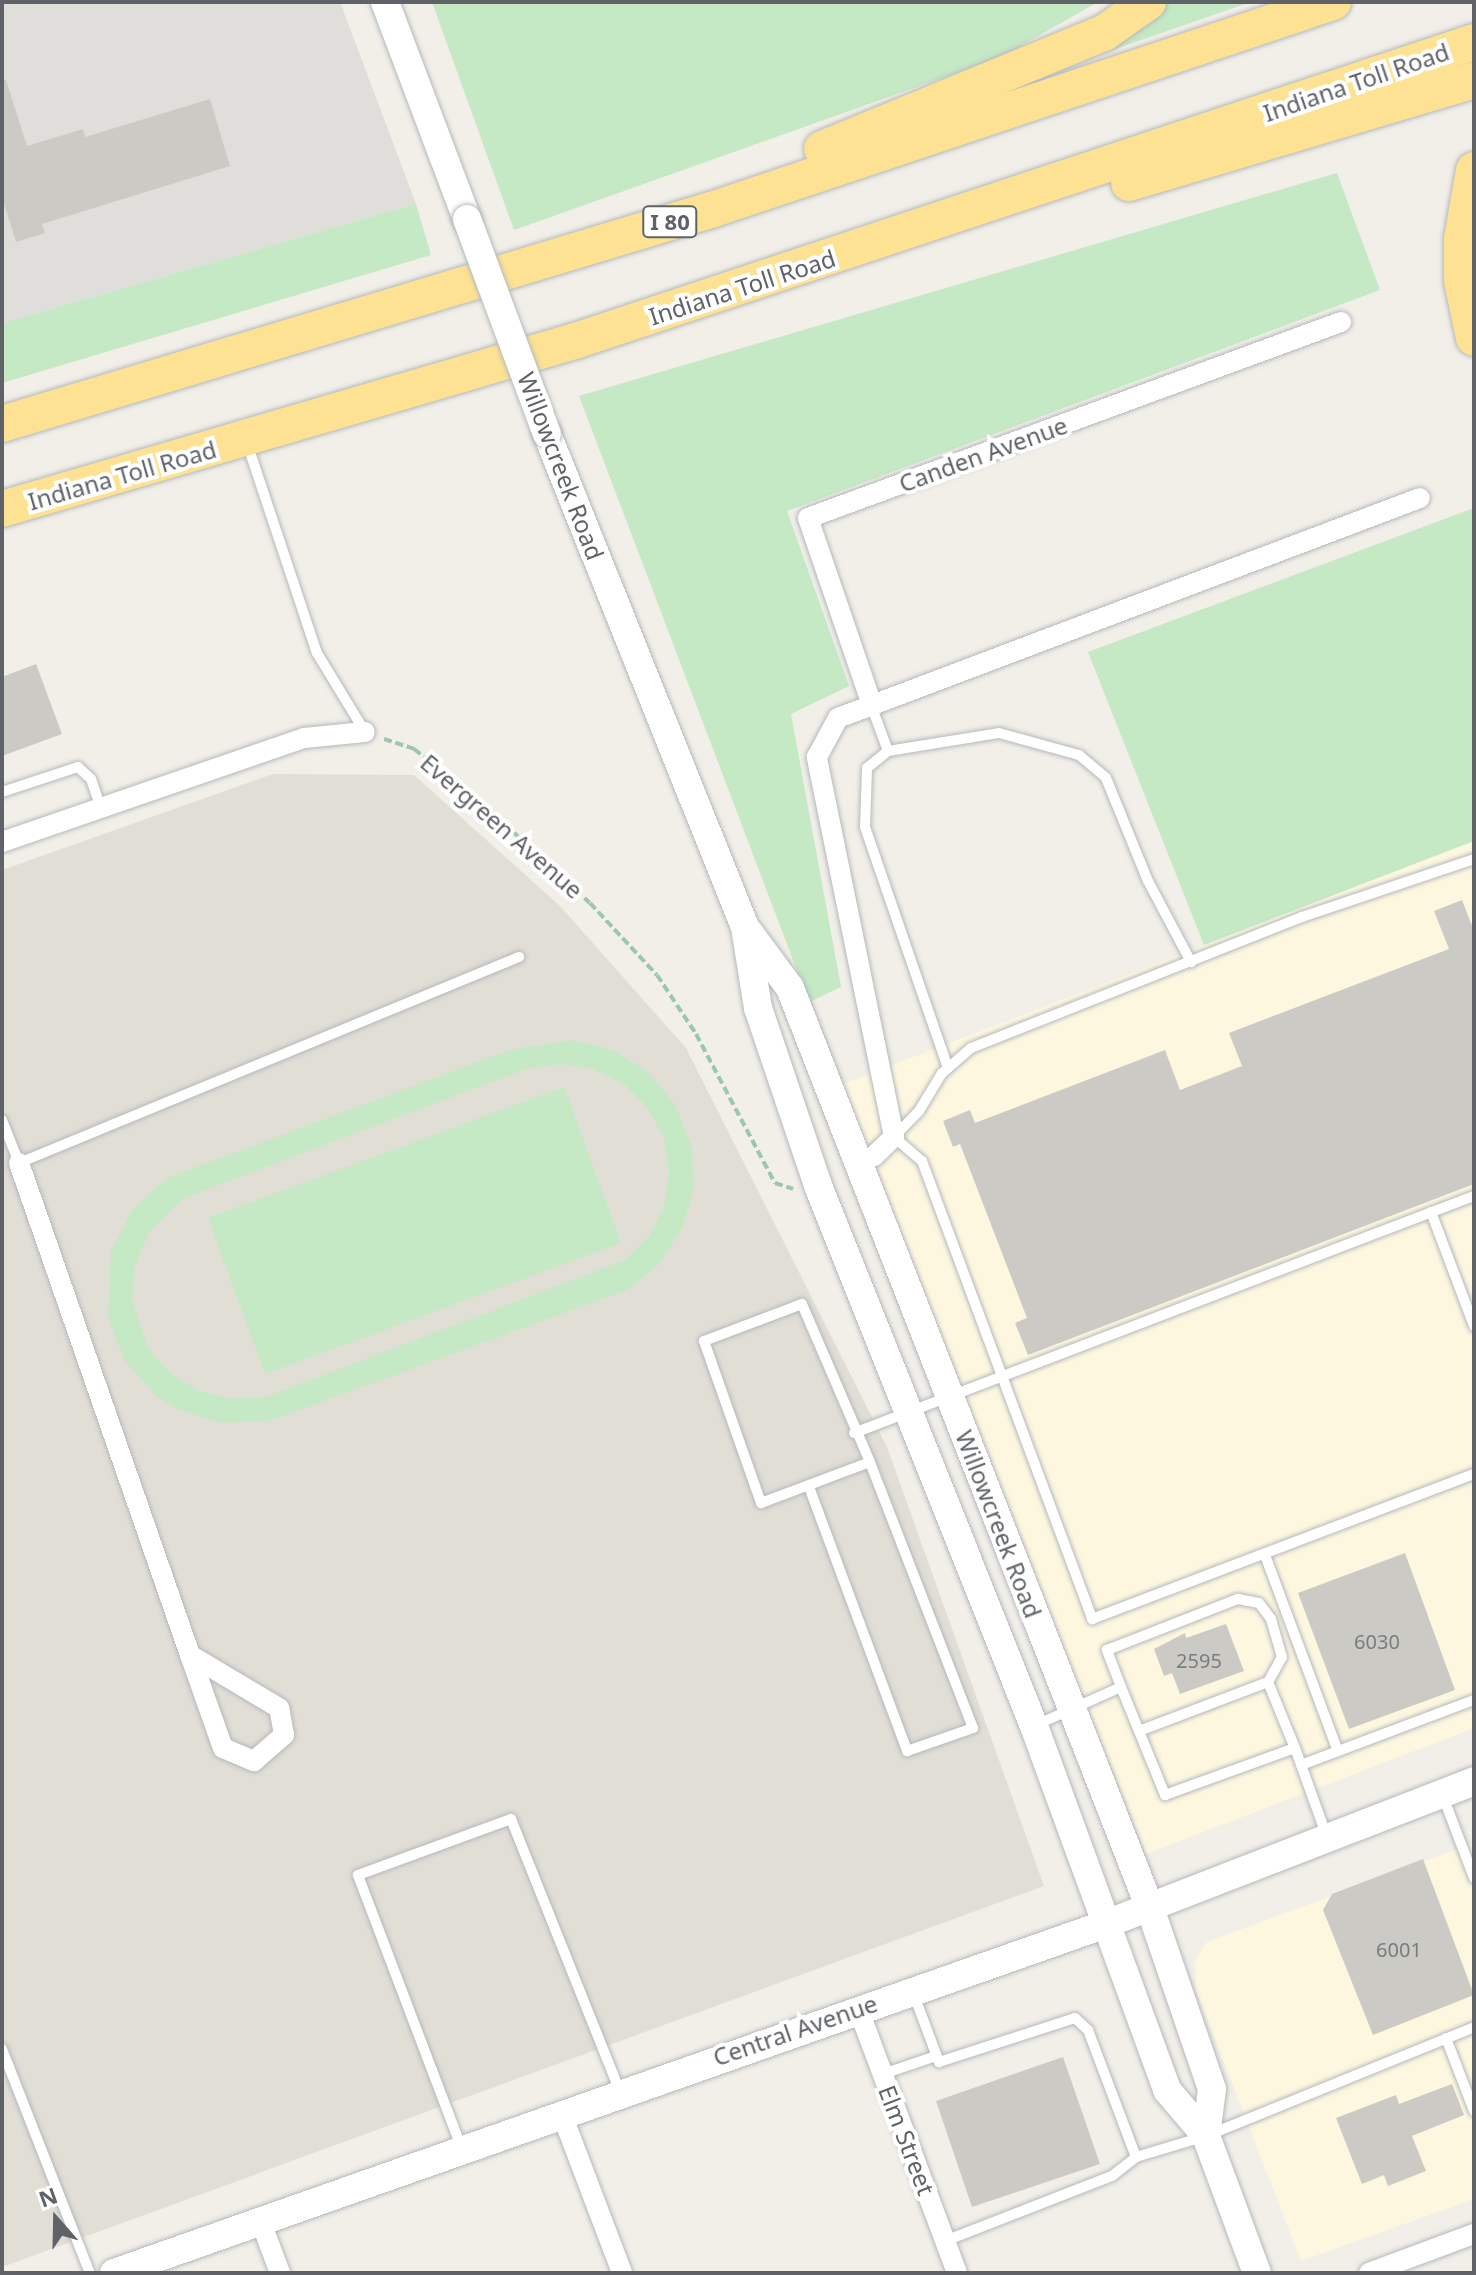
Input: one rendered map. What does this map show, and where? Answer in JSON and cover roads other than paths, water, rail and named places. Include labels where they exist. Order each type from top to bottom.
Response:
[{"type":"highway","points":[[711,210],[813,153],[1104,33],[1148,2]]},
{"type":"highway","name":"I 80","points":[[2,424],[711,210],[1333,2]]},
{"type":"highway","name":"Indiana Toll Road","points":[[2,509],[246,439],[863,248],[1474,42]]},
{"type":"highway","points":[[863,248],[1086,196],[1474,80]]},
{"type":"highway","points":[[1474,170],[1462,239],[1462,281],[1474,338]]},
{"type":"main road","name":"Willowcreek Road","points":[[385,2],[547,434],[745,927],[758,1008],[819,1188],[1034,1726],[1167,2090],[1206,2136],[1257,2273]]},
{"type":"main road","name":"Willowcreek Road","points":[[745,927],[790,988],[855,1163],[1150,1908],[1212,2089],[1206,2136]]},
{"type":"main road","name":"Central Avenue","points":[[114,2273],[262,2225],[561,2112],[1106,1924],[1474,1781]]},
{"type":"street","name":"Canden Avenue","points":[[871,702],[808,518],[1341,322]]},
{"type":"street","points":[[855,1163],[874,1156],[894,1137],[817,757],[838,718],[871,702],[1420,498]]},
{"type":"street","points":[[2,842],[304,738],[365,732]]},
{"type":"street","points":[[19,1163],[190,1655],[223,1748],[254,1761],[284,1735],[279,1708],[190,1655]]},
{"type":"street","name":"Elm Street","points":[[858,2008],[957,2273]]},
{"type":"street","points":[[561,2112],[622,2273]]},
{"type":"street","points":[[262,2225],[280,2273]]},
{"type":"street","points":[[1369,2273],[1474,2234]]},
{"type":"lane","points":[[246,439],[317,653],[365,732]]},
{"type":"lane","points":[[871,702],[888,751]]},
{"type":"lane","points":[[948,1068],[865,827],[867,768],[888,751],[999,733],[1079,755],[1106,778],[1148,881],[1191,962]]},
{"type":"lane","points":[[2,792],[78,767],[91,779],[101,808]]},
{"type":"lane","points":[[1474,859],[1302,917],[971,1048],[948,1068],[894,1137],[922,1161],[998,1374],[1092,1619],[1474,1474]]},
{"type":"lane","points":[[2,1120],[19,1163],[519,957]]},
{"type":"lane","points":[[854,1433],[998,1374],[1474,1196]]},
{"type":"lane","points":[[1431,1212],[1474,1326]]},
{"type":"lane","points":[[809,1487],[907,1751],[973,1728],[870,1462],[854,1433],[802,1304],[704,1341],[761,1503],[870,1462]]},
{"type":"lane","points":[[1265,1555],[1338,1751]]},
{"type":"lane","points":[[1139,1731],[1268,1682],[1282,1657],[1279,1640],[1259,1603],[1238,1599],[1107,1650],[1121,1687],[1165,1795],[1295,1748]]},
{"type":"lane","points":[[1268,1682],[1327,1837]]},
{"type":"lane","points":[[1034,1726],[1121,1687]]},
{"type":"lane","points":[[1301,1765],[1474,1700]]},
{"type":"lane","points":[[1442,1793],[1474,1878]]},
{"type":"lane","points":[[462,2150],[358,1875],[511,1819],[620,2091]]},
{"type":"lane","points":[[912,1989],[939,2062],[1075,2018],[1088,2030],[1136,2157]]},
{"type":"lane","points":[[945,2241],[1112,2176],[1136,2157],[1206,2136],[1474,2027]]},
{"type":"lane","points":[[1446,2038],[1474,2111]]},
{"type":"lane","points":[[2,2050],[90,2273]]},
{"type":"lane","points":[[883,2074],[936,2056]]}]
